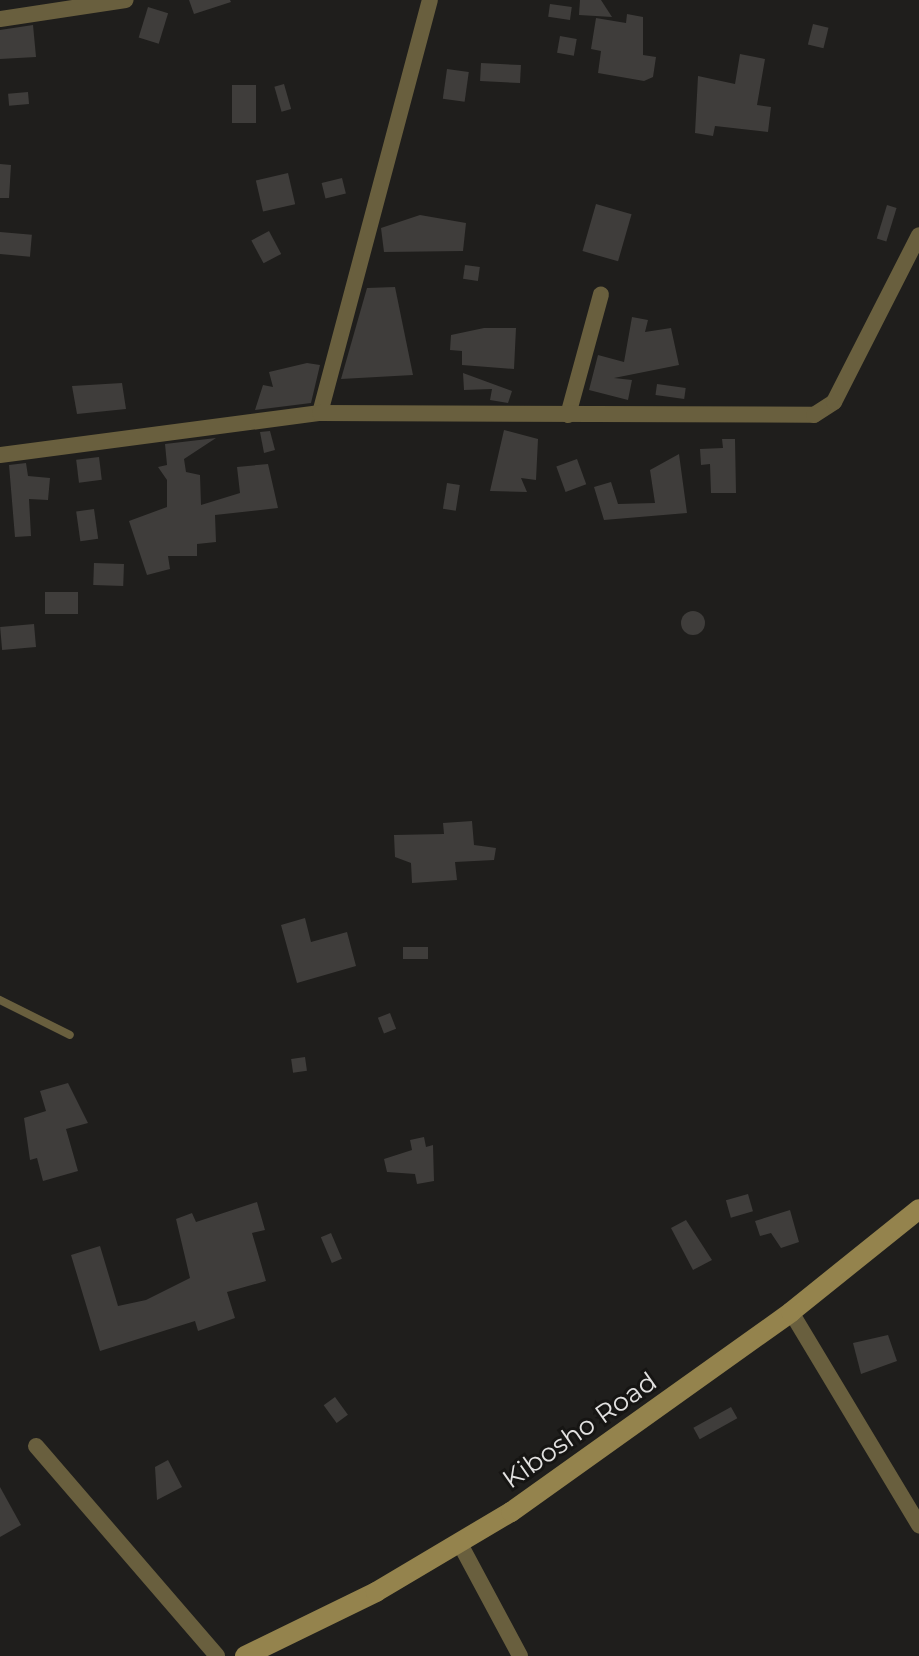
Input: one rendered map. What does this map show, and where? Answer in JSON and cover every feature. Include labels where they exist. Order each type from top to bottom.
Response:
[{"type":"main road","name":"Kibosho Road","points":[[245,1656],[459,1542],[791,1312],[919,1209]]},
{"type":"street","points":[[0,19],[126,0]]},
{"type":"street","points":[[320,413],[430,0]]},
{"type":"street","points":[[0,455],[320,413],[794,419],[823,413],[919,235]]},
{"type":"street","points":[[568,415],[601,294]]},
{"type":"street","points":[[791,1312],[919,1525]]},
{"type":"street","points":[[36,1446],[217,1656]]},
{"type":"street","points":[[459,1542],[520,1656]]},
{"type":"lane","points":[[0,1000],[70,1035]]},
{"type":"building","points":[[189,0],[230,0],[231,2],[194,14]]},
{"type":"building","points":[[580,0],[601,0],[612,17],[579,15]]},
{"type":"building","points":[[550,4],[572,7],[570,20],[548,17]]},
{"type":"building","points":[[148,7],[168,13],[159,44],[139,38]]},
{"type":"building","points":[[627,14],[643,17],[643,55],[656,57],[653,77],[644,81],[598,73],[601,51],[591,49],[596,18],[626,23]]},
{"type":"building","points":[[813,24],[829,28],[823,48],[808,44]]},
{"type":"building","points":[[33,25],[36,57],[0,59],[0,30]]},
{"type":"building","points":[[560,36],[577,39],[574,56],[557,53]]},
{"type":"building","points":[[740,54],[765,59],[757,105],[771,107],[768,132],[715,126],[713,136],[695,133],[698,76],[735,84]]},
{"type":"building","points":[[481,63],[521,65],[520,83],[480,81]]},
{"type":"building","points":[[447,69],[469,72],[465,102],[443,99]]},
{"type":"building","points":[[284,84],[291,109],[282,112],[274,87]]},
{"type":"building","points":[[232,85],[256,85],[256,123],[232,123]]},
{"type":"building","points":[[28,92],[29,104],[9,106],[8,94]]},
{"type":"building","points":[[0,164],[11,165],[9,198],[0,198]]},
{"type":"building","points":[[288,173],[295,204],[263,212],[256,180]]},
{"type":"building","points":[[342,178],[346,194],[325,199],[322,183]]},
{"type":"building","points":[[596,204],[632,214],[618,261],[582,251]]},
{"type":"building","points":[[887,205],[897,208],[886,241],[877,238]]},
{"type":"building","points":[[420,215],[466,223],[463,251],[384,252],[381,228]]},
{"type":"building","points":[[269,231],[281,254],[264,263],[251,240]]},
{"type":"building","points":[[0,232],[32,235],[30,257],[0,254]]},
{"type":"building","points":[[465,265],[480,267],[478,281],[463,279]]},
{"type":"building","points":[[395,287],[413,375],[341,379],[367,288]]},
{"type":"building","points":[[632,317],[648,320],[645,332],[671,328],[679,365],[614,378],[632,380],[628,400],[589,390],[598,355],[624,362]]},
{"type":"building","points":[[484,328],[516,328],[514,369],[462,365],[462,351],[450,350],[451,335]]},
{"type":"building","points":[[307,363],[320,365],[311,403],[255,410],[263,385],[273,387],[269,372]]},
{"type":"building","points":[[463,373],[512,391],[508,403],[490,400],[492,389],[464,390]]},
{"type":"building","points":[[122,383],[126,409],[77,414],[72,386]]},
{"type":"building","points":[[657,384],[686,388],[684,399],[655,395]]},
{"type":"building","points":[[504,430],[538,439],[536,480],[521,478],[527,492],[490,491]]},
{"type":"building","points":[[270,431],[275,450],[264,453],[260,432]]},
{"type":"building","points":[[216,438],[184,459],[186,472],[200,475],[201,505],[240,493],[237,467],[268,464],[278,508],[215,515],[216,542],[197,544],[197,556],[168,556],[170,569],[147,575],[129,521],[167,507],[167,480],[158,467],[167,465],[165,444]]},
{"type":"building","points":[[722,439],[735,439],[736,493],[711,493],[710,464],[701,465],[700,449],[723,448]]},
{"type":"building","points":[[679,454],[687,513],[604,520],[594,487],[611,482],[618,504],[655,503],[650,470]]},
{"type":"building","points":[[99,457],[102,480],[79,483],[76,460]]},
{"type":"building","points":[[577,459],[586,484],[566,492],[556,467]]},
{"type":"building","points":[[26,463],[28,476],[50,478],[48,500],[29,499],[31,536],[15,537],[9,465]]},
{"type":"building","points":[[447,483],[460,485],[456,511],[443,509]]},
{"type":"building","points":[[94,509],[98,539],[80,541],[76,512]]},
{"type":"building","points":[[94,563],[124,564],[123,586],[93,585]]},
{"type":"building","points":[[45,592],[78,592],[78,614],[45,614]]},
{"type":"building","points":[[693,611],[701,615],[705,623],[701,631],[693,635],[685,631],[681,623],[685,615]]},
{"type":"building","points":[[34,624],[36,647],[2,650],[0,627]]},
{"type":"building","points":[[472,821],[474,845],[496,848],[494,860],[455,862],[457,880],[412,883],[411,863],[395,857],[394,835],[444,834],[443,823]]},
{"type":"building","points":[[305,918],[311,942],[347,932],[356,966],[297,983],[281,925]]},
{"type":"building","points":[[403,947],[428,947],[428,959],[403,959]]},
{"type":"building","points":[[390,1013],[396,1029],[384,1034],[378,1018]]},
{"type":"building","points":[[305,1057],[307,1071],[293,1073],[291,1059]]},
{"type":"building","points":[[68,1083],[88,1123],[66,1129],[78,1171],[43,1181],[37,1158],[30,1160],[24,1118],[46,1111],[40,1091]]},
{"type":"building","points":[[424,1137],[426,1147],[433,1145],[434,1181],[417,1184],[415,1174],[387,1172],[384,1159],[412,1150],[410,1140]]},
{"type":"building","points":[[748,1194],[753,1211],[731,1218],[726,1200]]},
{"type":"building","points":[[257,1202],[265,1230],[252,1233],[266,1281],[227,1292],[235,1318],[198,1331],[195,1321],[100,1351],[71,1255],[100,1246],[118,1306],[146,1300],[190,1278],[176,1219],[192,1213],[196,1222]]},
{"type":"building","points":[[790,1210],[799,1242],[781,1248],[771,1233],[760,1236],[755,1221]]},
{"type":"building","points":[[686,1220],[712,1260],[693,1270],[671,1228]]},
{"type":"building","points":[[331,1233],[342,1259],[332,1263],[321,1237]]},
{"type":"building","points":[[888,1335],[897,1361],[861,1374],[853,1343]]},
{"type":"building","points":[[335,1397],[348,1415],[337,1423],[324,1405]]},
{"type":"building","points":[[731,1407],[737,1418],[700,1439],[693,1428]]},
{"type":"building","points":[[168,1460],[182,1487],[157,1500],[155,1467]]},
{"type":"building","points":[[0,1487],[21,1525],[0,1537]]}]
